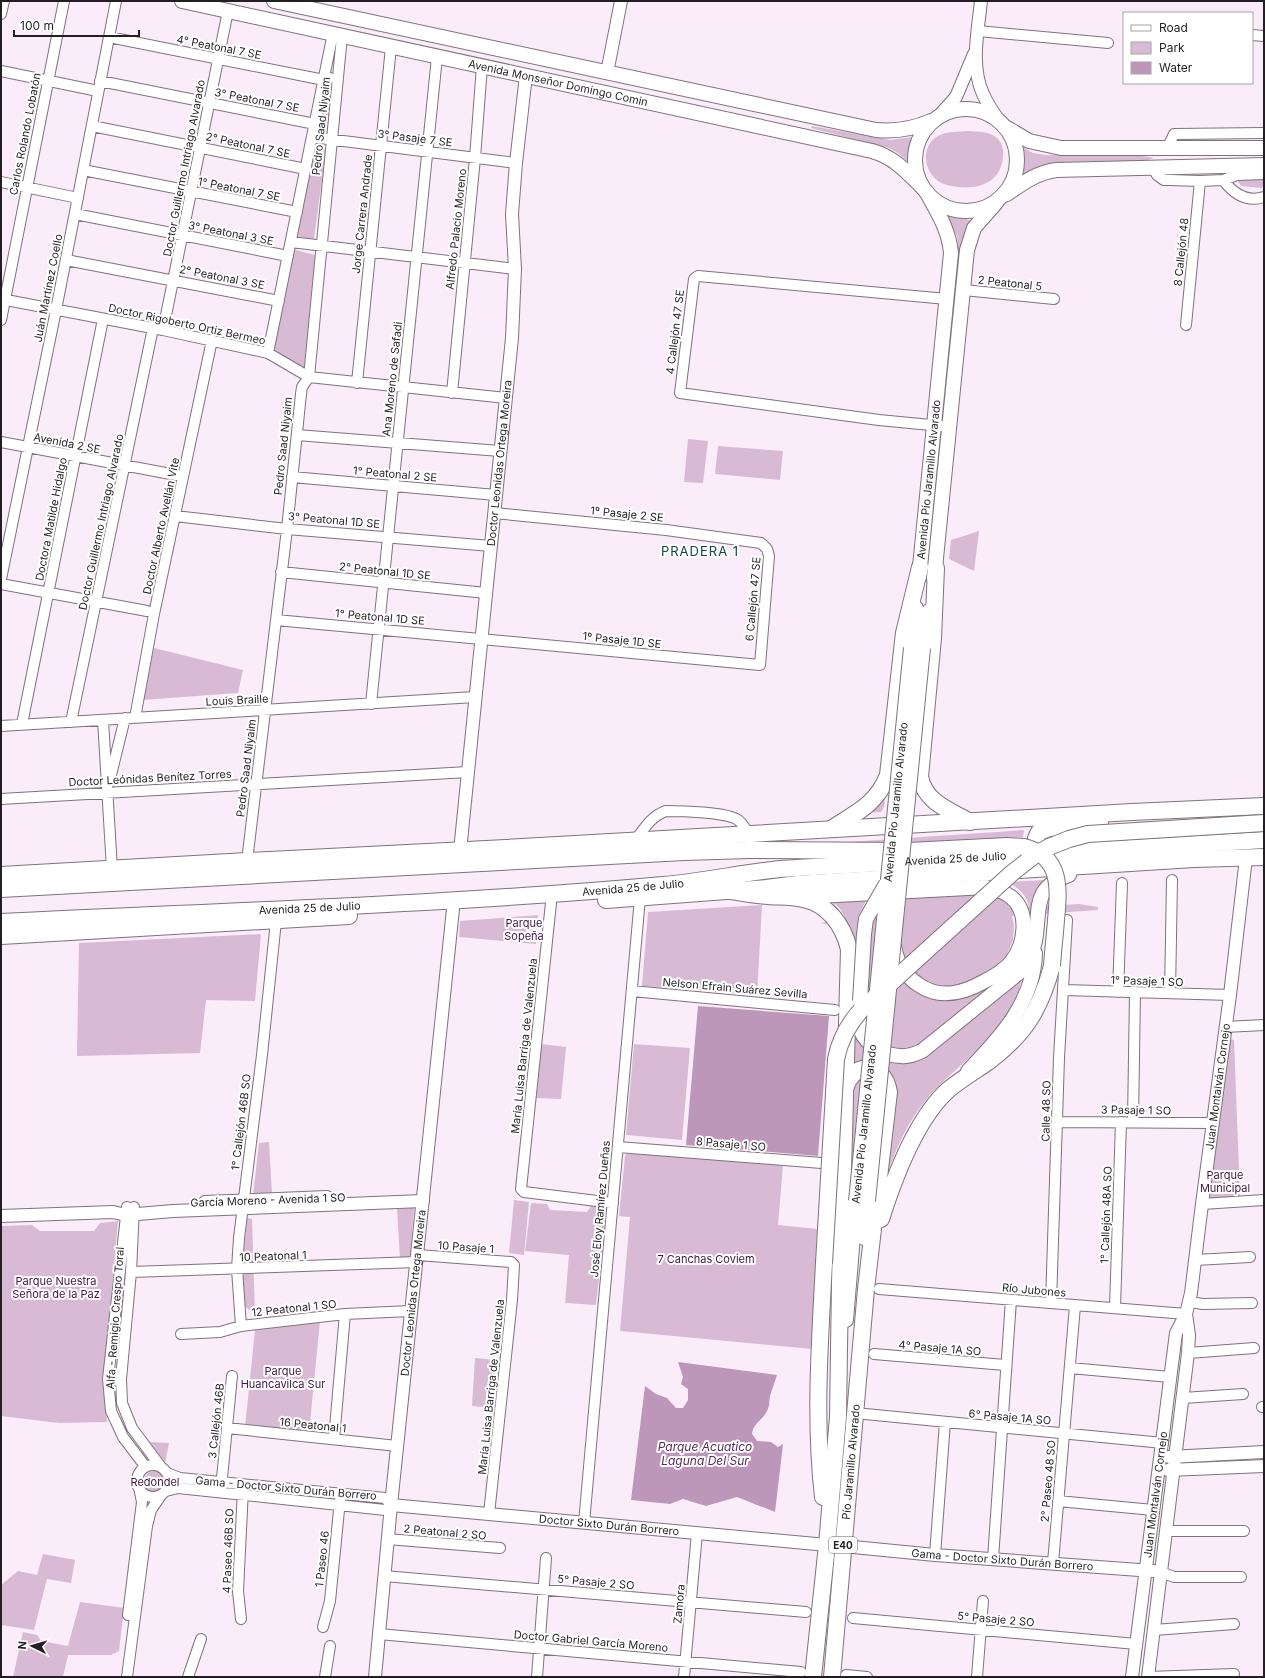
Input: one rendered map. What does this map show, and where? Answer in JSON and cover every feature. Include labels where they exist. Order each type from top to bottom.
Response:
[{"type":"main road","name":"Avenida Monseñor Domingo Comin","points":[[182,1],[872,151],[891,158],[925,190]]},
{"type":"main road","name":"Avenida Monseñor Domingo Comin","points":[[274,1],[876,130],[899,131],[916,127],[934,119]]},
{"type":"main road","points":[[1264,148],[1061,148],[1029,141],[984,114],[970,111],[956,111],[934,119],[920,135],[914,155],[917,177],[925,190],[940,202],[955,208],[976,210],[1001,199],[1043,172],[1056,170],[1264,165]]},
{"type":"main road","points":[[1001,199],[1014,180],[1018,162],[1015,144],[1004,126]]},
{"type":"main road","name":"Avenida Pío Jaramillo Alvarado","points":[[838,1417],[893,938],[917,648],[920,567],[951,253],[947,229],[925,190]]},
{"type":"main road","name":"Avenida Pío Jaramillo Alvarado","points":[[861,1342],[862,1201],[889,876],[917,648],[936,568],[968,250],[972,232],[979,221],[1001,199]]},
{"type":"main road","points":[[828,830],[872,803],[881,792],[888,775],[904,633],[920,567]]},
{"type":"main road","points":[[936,568],[933,638],[920,777],[923,788],[931,799],[970,822]]},
{"type":"main road","points":[[1,875],[750,835],[1132,812],[1264,806]]},
{"type":"main road","points":[[1132,812],[1092,824],[1045,829],[1037,835],[1036,842],[1040,848],[1194,859]]},
{"type":"main road","points":[[828,1540],[819,1442],[818,1386],[836,1058],[844,1034],[862,1009],[1012,873],[1049,847],[1069,839],[1100,832],[1264,823]]},
{"type":"main road","points":[[684,852],[750,835]]},
{"type":"main road","name":"Avenida 25 de Julio","points":[[1,922],[497,898],[666,885],[749,872],[780,869],[1264,840]]},
{"type":"main road","name":"Avenida 25 de Julio","points":[[1,890],[684,852],[749,850],[910,851],[1014,846],[1036,851],[1047,859],[1051,865],[1057,878],[1059,888],[1052,966],[1046,987],[1040,1002],[1025,1028],[1002,1051],[948,1091],[921,1124],[902,1161],[880,1222],[873,1288]]},
{"type":"main road","points":[[349,857],[388,869]]},
{"type":"main road","name":"Avenida 25 de Julio","points":[[1,936],[276,921],[640,898],[798,884],[1194,859],[1264,858]]},
{"type":"main road","points":[[167,880],[225,862]]},
{"type":"main road","points":[[948,1091],[1004,1031],[1020,1008],[1029,986],[1034,962],[1039,905],[1043,892],[1052,882],[1097,865]]},
{"type":"main road","points":[[889,876],[885,888],[866,919],[864,934],[860,1001],[861,1031],[868,1042],[878,1049],[892,1055],[911,1056],[930,1046],[1021,971],[1031,955],[1035,942]]},
{"type":"main road","points":[[666,885],[731,891]]},
{"type":"main road","points":[[788,897],[986,887],[1004,892],[1012,897],[1021,909],[1023,924],[1021,942],[1018,951],[1008,966],[973,988],[954,993],[944,994],[930,991],[911,979],[898,962],[893,938]]},
{"type":"main road","name":"Pío Jaramillo Alvarado","points":[[731,891],[763,896],[802,899],[822,907],[838,923],[849,949],[842,1164],[838,1417],[828,1540],[807,1674]]},
{"type":"main road","points":[[193,925],[253,910]]},
{"type":"main road","points":[[844,1093],[850,1076],[855,1071],[865,1068],[872,1069],[882,1075],[885,1079],[889,1092],[873,1288]]},
{"type":"main road","name":"Pío Jaramillo Alvarado","points":[[839,1676],[843,1546],[861,1342],[873,1288]]},
{"type":"street","points":[[1,14],[4,1]]},
{"type":"street","name":"Carlos Rolando Lobatón","points":[[1,320],[3,300],[64,1]]},
{"type":"street","name":"Juán Martínez Coello","points":[[1,579],[66,260],[116,1]]},
{"type":"street","points":[[606,72],[621,1]]},
{"type":"street","points":[[981,1],[976,47],[976,64],[982,93],[1004,126]]},
{"type":"street","name":"Doctor Guillermo Intriago Alvarado","points":[[71,722],[124,466],[158,329],[173,280],[228,11]]},
{"type":"street","points":[[978,31],[1108,43]]},
{"type":"street","name":"Pedro Saad Niyaim","points":[[268,353],[324,80],[338,35]]},
{"type":"street","name":"Pedro Saad Niyaim","points":[[247,861],[287,529],[301,394],[302,387],[309,377],[338,81],[338,35]]},
{"type":"street","points":[[1253,35],[1264,36]]},
{"type":"street","name":"4° Peatonal 7 SE","points":[[109,37],[218,60],[324,80],[330,78],[338,81]]},
{"type":"street","name":"Jorge Carrera Andrade","points":[[357,383],[391,47]]},
{"type":"street","points":[[934,119],[956,97],[976,47]]},
{"type":"street","name":"Ana Moreno de Safadi","points":[[371,704],[437,57]]},
{"type":"street","name":"Alfredo Palacio Moreno","points":[[452,393],[475,158],[482,66]]},
{"type":"street","points":[[1,71],[98,91]]},
{"type":"street","name":"Doctor Leonidas Ortega Moreira","points":[[460,851],[512,338],[516,269],[512,214],[526,75]]},
{"type":"street","name":"3° Peatonal 7 SE","points":[[100,81],[315,124]]},
{"type":"street","name":"2° Peatonal 7 SE","points":[[92,126],[306,169]]},
{"type":"street","points":[[1167,149],[1174,134],[1264,133]]},
{"type":"street","name":"3° Pasaje 7 SE","points":[[312,138],[516,163]]},
{"type":"street","points":[[1153,168],[1157,175],[1164,180],[1222,180],[1237,175],[1264,174]]},
{"type":"street","name":"1° Peatonal 7 SE","points":[[83,170],[297,212]]},
{"type":"street","points":[[1222,180],[1235,194],[1244,198],[1254,199],[1264,197]]},
{"type":"street","name":"8 Callejón 48","points":[[1186,325],[1200,181]]},
{"type":"street","points":[[1,182],[78,198]]},
{"type":"street","name":"3° Peatonal 3 SE","points":[[75,214],[288,256]]},
{"type":"street","points":[[291,242],[516,269]]},
{"type":"street","name":"2° Peatonal 3 SE","points":[[66,260],[279,301]]},
{"type":"street","name":"4 Callejón 47 SE","points":[[934,425],[879,420],[680,393],[694,279],[698,276],[947,299]]},
{"type":"street","name":"2 Peatonal 5","points":[[964,290],[1054,299]]},
{"type":"street","name":"Doctor Rigoberto Ortiz Bermeo","points":[[3,300],[158,329],[268,353],[309,377],[506,398]]},
{"type":"street","name":"Doctora Matilde Hidalgo","points":[[22,724],[103,319]]},
{"type":"street","name":"Doctor Alberto Avellán Vite","points":[[107,793],[130,718],[154,614],[212,340]]},
{"type":"street","points":[[934,425],[950,427]]},
{"type":"street","points":[[297,435],[500,451]]},
{"type":"street","name":"Avenida 2 SE","points":[[1,442],[176,475]]},
{"type":"street","name":"1° Peatonal 2 SE","points":[[292,477],[496,495]]},
{"type":"street","name":"1º Pasaje 2 SE","points":[[494,513],[758,541]]},
{"type":"street","name":"3° Peatonal 1D SE","points":[[175,516],[287,529],[491,546]]},
{"type":"street","name":"6 Callejón 47 SE","points":[[758,541],[767,549],[769,556],[760,665]]},
{"type":"street","name":"2° Peatonal 1D SE","points":[[282,572],[486,593]]},
{"type":"street","points":[[1,584],[96,603],[147,611]]},
{"type":"street","name":"1° Peatonal 1D SE","points":[[276,620],[482,639]]},
{"type":"street","name":"1º Pasaje 1D SE","points":[[482,639],[760,665]]},
{"type":"street","name":"Louis Braille","points":[[1,726],[475,697]]},
{"type":"street","name":"Doctor Alberto Avellán Vite","points":[[103,720],[112,869]]},
{"type":"street","name":"Doctor Leónidas Benítez Torres","points":[[1,799],[468,772]]},
{"type":"street","points":[[635,841],[650,820],[666,810],[720,815],[734,818],[740,822],[750,835]]},
{"type":"street","name":"Juan Montalván Cornejo","points":[[1132,1677],[1176,1333],[1186,1314],[1190,1302],[1230,995],[1246,858]]},
{"type":"street","points":[[1170,993],[1172,880]]},
{"type":"street","points":[[1118,992],[1122,883]]},
{"type":"street","name":"José Eloy Ramírez Dueñas","points":[[584,1523],[640,898]]},
{"type":"street","name":"María Luisa Barriga de Valenzuela","points":[[551,903],[521,1189],[522,1191],[613,1203]]},
{"type":"street","name":"Doctor Leonidas Ortega Moreira","points":[[375,1677],[391,1505],[453,909]]},
{"type":"street","name":"Calle 48 SO","points":[[1051,1303],[1059,1058],[1067,920]]},
{"type":"street","name":"1° Callejón 46B SO","points":[[241,1326],[237,1269],[243,1204],[262,1055],[276,921]]},
{"type":"street","name":"1° Pasaje 1 SO","points":[[1064,990],[1230,995]]},
{"type":"street","name":"Nelson Efraìn Suárez Sevilla","points":[[632,991],[835,1010]]},
{"type":"street","points":[[1133,1122],[1135,992]]},
{"type":"street","points":[[1225,1028],[1264,1025]]},
{"type":"street","name":"3 Pasaje 1 SO","points":[[1058,1122],[1213,1123]]},
{"type":"street","name":"1° Callejón 48A SO","points":[[1115,1308],[1121,1122]]},
{"type":"street","name":"8 Pasaje 1 SO","points":[[618,1147],[842,1164]]},
{"type":"street","name":"García Moreno - Avenida 1 SO","points":[[1,1216],[113,1212],[243,1204],[424,1198]]},
{"type":"street","points":[[1202,1204],[1264,1200]]},
{"type":"street","name":"Alfa - Remigio Crespo Toral","points":[[130,1211],[131,1272],[121,1379],[122,1403],[132,1428],[164,1470]]},
{"type":"street","name":"Alfa - Remigio Crespo Toral","points":[[130,1211],[108,1379],[111,1411],[123,1437],[146,1466]]},
{"type":"street","points":[[1195,1260],[1250,1257]]},
{"type":"street","name":"10 Pasaje 1","points":[[417,1258],[512,1263]]},
{"type":"street","name":"10 Peatonal 1","points":[[131,1272],[237,1269],[417,1258]]},
{"type":"street","name":"María Luisa Barriga de Valenzuela","points":[[489,1514],[512,1300],[514,1266],[512,1263]]},
{"type":"street","name":"Río Jubones","points":[[873,1288],[1075,1306],[1186,1314]]},
{"type":"street","points":[[993,1559],[1003,1428],[1005,1365],[1010,1300]]},
{"type":"street","points":[[1190,1302],[1203,1304],[1252,1303]]},
{"type":"street","name":"2° Paseo 48 SO","points":[[1053,1563],[1075,1306]]},
{"type":"street","name":"12 Peatonal 1 SO","points":[[181,1334],[220,1332],[241,1326],[345,1314],[411,1311]]},
{"type":"street","points":[[334,1439],[345,1314]]},
{"type":"street","name":"Juan Montalván Cornejo","points":[[1148,1677],[1188,1353],[1189,1335],[1186,1314]]},
{"type":"street","points":[[1188,1353],[1254,1348]]},
{"type":"street","name":"4° Pasaje 1A SO","points":[[874,1354],[1005,1365]]},
{"type":"street","points":[[1070,1368],[1170,1377]]},
{"type":"street","name":"3 Callejón 46B","points":[[220,1492],[232,1376]]},
{"type":"street","points":[[1183,1398],[1243,1394]]},
{"type":"street","name":"6° Pasaje 1A SO","points":[[855,1413],[1163,1443]]},
{"type":"street","points":[[935,1555],[945,1422]]},
{"type":"street","name":"16 Peatonal 1","points":[[227,1428],[397,1446]]},
{"type":"street","points":[[1161,1456],[1176,1458],[1264,1452]]},
{"type":"street","points":[[121,1677],[143,1526],[151,1510],[164,1493],[169,1482],[164,1470],[156,1465],[146,1466],[138,1474],[137,1479],[142,1502],[143,1526],[127,1677]]},
{"type":"street","points":[[1159,1471],[1264,1466]]},
{"type":"street","name":"Gama - Doctor Sixto Durán Borrero","points":[[164,1470],[180,1478],[385,1498],[391,1505],[385,1510],[178,1488],[164,1493]]},
{"type":"street","name":"4 Paseo 46B SO","points":[[241,1619],[238,1591],[244,1484]]},
{"type":"street","points":[[140,1492],[148,1497],[153,1497],[164,1493]]},
{"type":"street","name":"1 Paseo 46","points":[[323,1626],[330,1601],[341,1493]]},
{"type":"street","points":[[1058,1500],[1153,1510]]},
{"type":"street","name":"Doctor Sixto Durán Borrero","points":[[391,1505],[697,1533],[828,1540]]},
{"type":"street","points":[[1167,1531],[1244,1531]]},
{"type":"street","name":"Zamora","points":[[684,1677],[697,1533]]},
{"type":"street","name":"2 Peatonal 2 SO","points":[[388,1539],[500,1548]]},
{"type":"street","name":"Gama - Doctor Sixto Durán Borrero","points":[[843,1546],[935,1555],[1161,1572]]},
{"type":"street","points":[[537,1677],[546,1558]]},
{"type":"street","points":[[1161,1572],[1174,1577],[1241,1577]]},
{"type":"street","name":"5° Pasaje 2 SO","points":[[384,1576],[806,1612]]},
{"type":"street","points":[[976,1677],[983,1601]]},
{"type":"street","name":"5° Pasaje 2 SO","points":[[853,1618],[1136,1644]]},
{"type":"street","points":[[1154,1630],[1234,1624]]},
{"type":"street","name":"Doctor Gabriel García Moreno","points":[[379,1634],[686,1661],[807,1674]]},
{"type":"street","points":[[188,1677],[201,1639]]},
{"type":"street","points":[[325,1677],[330,1646]]},
{"type":"street","points":[[1148,1677],[1234,1674]]},
{"type":"street","points":[[839,1676],[867,1677]]},
{"type":"green space","points":[[330,86],[333,88],[327,138],[317,136],[326,88]]},
{"type":"green space","points":[[812,126],[890,140],[913,137],[908,154],[909,163],[898,153],[889,148],[811,128]]},
{"type":"green space","points":[[968,131],[983,132],[997,138],[1003,149],[1001,167],[991,181],[975,187],[956,187],[939,182],[929,170],[926,162],[928,147],[932,141],[941,134]]},
{"type":"green space","points":[[313,147],[326,149],[314,239],[295,237]]},
{"type":"green space","points":[[1024,148],[1033,153],[1046,155],[1143,156],[1154,158],[1145,161],[1061,162],[1042,166],[1024,175]]},
{"type":"green space","points":[[1264,178],[1264,185],[1262,188],[1241,186],[1236,179]]},
{"type":"green space","points":[[946,214],[973,221],[932,549],[929,556],[928,548],[958,252],[957,236]]},
{"type":"green space","points":[[292,249],[315,255],[304,370],[272,348]]},
{"type":"green space","points":[[688,439],[708,441],[703,483],[684,482]]},
{"type":"green space","points":[[718,446],[783,451],[780,480],[715,474]]},
{"type":"green space","points":[[979,531],[974,571],[949,559],[951,540]]},
{"type":"green space","points":[[154,648],[243,670],[238,693],[142,700]]},
{"type":"green space","points":[[883,795],[885,804],[881,812],[867,813]]},
{"type":"green space","points":[[1024,830],[1023,837],[866,846],[804,845]]},
{"type":"green space","points":[[1045,880],[1036,892],[1032,907],[1079,904],[1098,907],[1098,910],[1012,916],[1014,925],[1013,940],[996,982],[923,1042],[912,1047],[896,1049],[883,1042],[864,1021],[870,924],[857,925],[856,941],[848,925],[837,926],[820,923],[845,918],[841,910],[832,901],[867,898],[858,918],[873,917],[884,899],[979,891],[1002,897],[1010,908],[1029,907],[1026,898],[1019,889],[1008,882]]},
{"type":"green space","points":[[762,905],[757,995],[642,986],[648,912]]},
{"type":"green space","name":"Parque Sopeña","points":[[538,915],[536,944],[459,937],[460,921]]},
{"type":"green space","points":[[261,934],[255,1001],[206,1000],[200,1053],[77,1056],[79,943]]},
{"type":"green space","points":[[1022,979],[1014,1005],[1003,1022],[982,1045],[936,1089],[925,1101],[911,1121],[900,1141],[883,1185],[894,1097],[848,1068],[851,1018],[901,1062]]},
{"type":"green space","name":"Parque Municipal","points":[[1230,1039],[1234,1040],[1240,1196],[1206,1201]]},
{"type":"green space","points":[[541,1044],[566,1047],[561,1099],[536,1098]]},
{"type":"green space","points":[[634,1044],[690,1048],[682,1140],[626,1135]]},
{"type":"green space","points":[[864,1074],[851,1211],[850,1092],[852,1084]]},
{"type":"green space","points":[[269,1142],[272,1194],[253,1196],[259,1143]]},
{"type":"green space","name":"7 Canchas Coviem","points":[[630,1150],[783,1165],[778,1225],[817,1229],[812,1349],[620,1331],[630,1217],[619,1216],[625,1156]]},
{"type":"green space","points":[[514,1200],[529,1202],[524,1255],[509,1253]]},
{"type":"green space","points":[[531,1203],[547,1204],[550,1210],[587,1212],[591,1206],[607,1207],[596,1305],[565,1303],[569,1255],[525,1251]]},
{"type":"green space","points":[[397,1208],[414,1208],[410,1259],[400,1259]]},
{"type":"green space","points":[[247,1218],[252,1219],[255,1315],[239,1301]]},
{"type":"green space","name":"Parque Nuestra Señora de la Paz","points":[[118,1221],[104,1376],[107,1422],[59,1423],[1,1416],[1,1226],[32,1225],[40,1231],[94,1231],[100,1223]]},
{"type":"green space","name":"Parque Huancavilca Sur","points":[[256,1321],[320,1321],[309,1433],[245,1427]]},
{"type":"green space","points":[[475,1358],[496,1360],[493,1408],[472,1406]]},
{"type":"green space","points":[[150,1442],[169,1443],[165,1463]]},
{"type":"green space","name":"Redondel","points":[[155,1471],[163,1474],[166,1482],[163,1490],[155,1493],[147,1490],[144,1482],[147,1474]]},
{"type":"green space","points":[[43,1554],[75,1560],[71,1583],[47,1579],[34,1630],[1,1625],[1,1585],[18,1571],[37,1575]]},
{"type":"green space","points":[[80,1602],[124,1608],[119,1651],[111,1655],[68,1655],[63,1677],[13,1677],[23,1632],[37,1635],[41,1641],[68,1646]]},
{"type":"water","points":[[698,1006],[829,1016],[818,1156],[686,1145]]},
{"type":"water","name":"Parque Acuatico Laguna Del Sur","points":[[678,1362],[777,1375],[770,1396],[768,1409],[754,1427],[752,1434],[757,1441],[771,1442],[778,1447],[783,1444],[775,1512],[737,1497],[706,1506],[683,1499],[670,1504],[631,1500],[645,1386],[656,1394],[667,1398],[676,1408],[683,1408],[688,1400],[688,1389],[681,1384],[683,1377]]},
{"type":"district","name":"PRADERA 1","points":[[700,551]]}]
